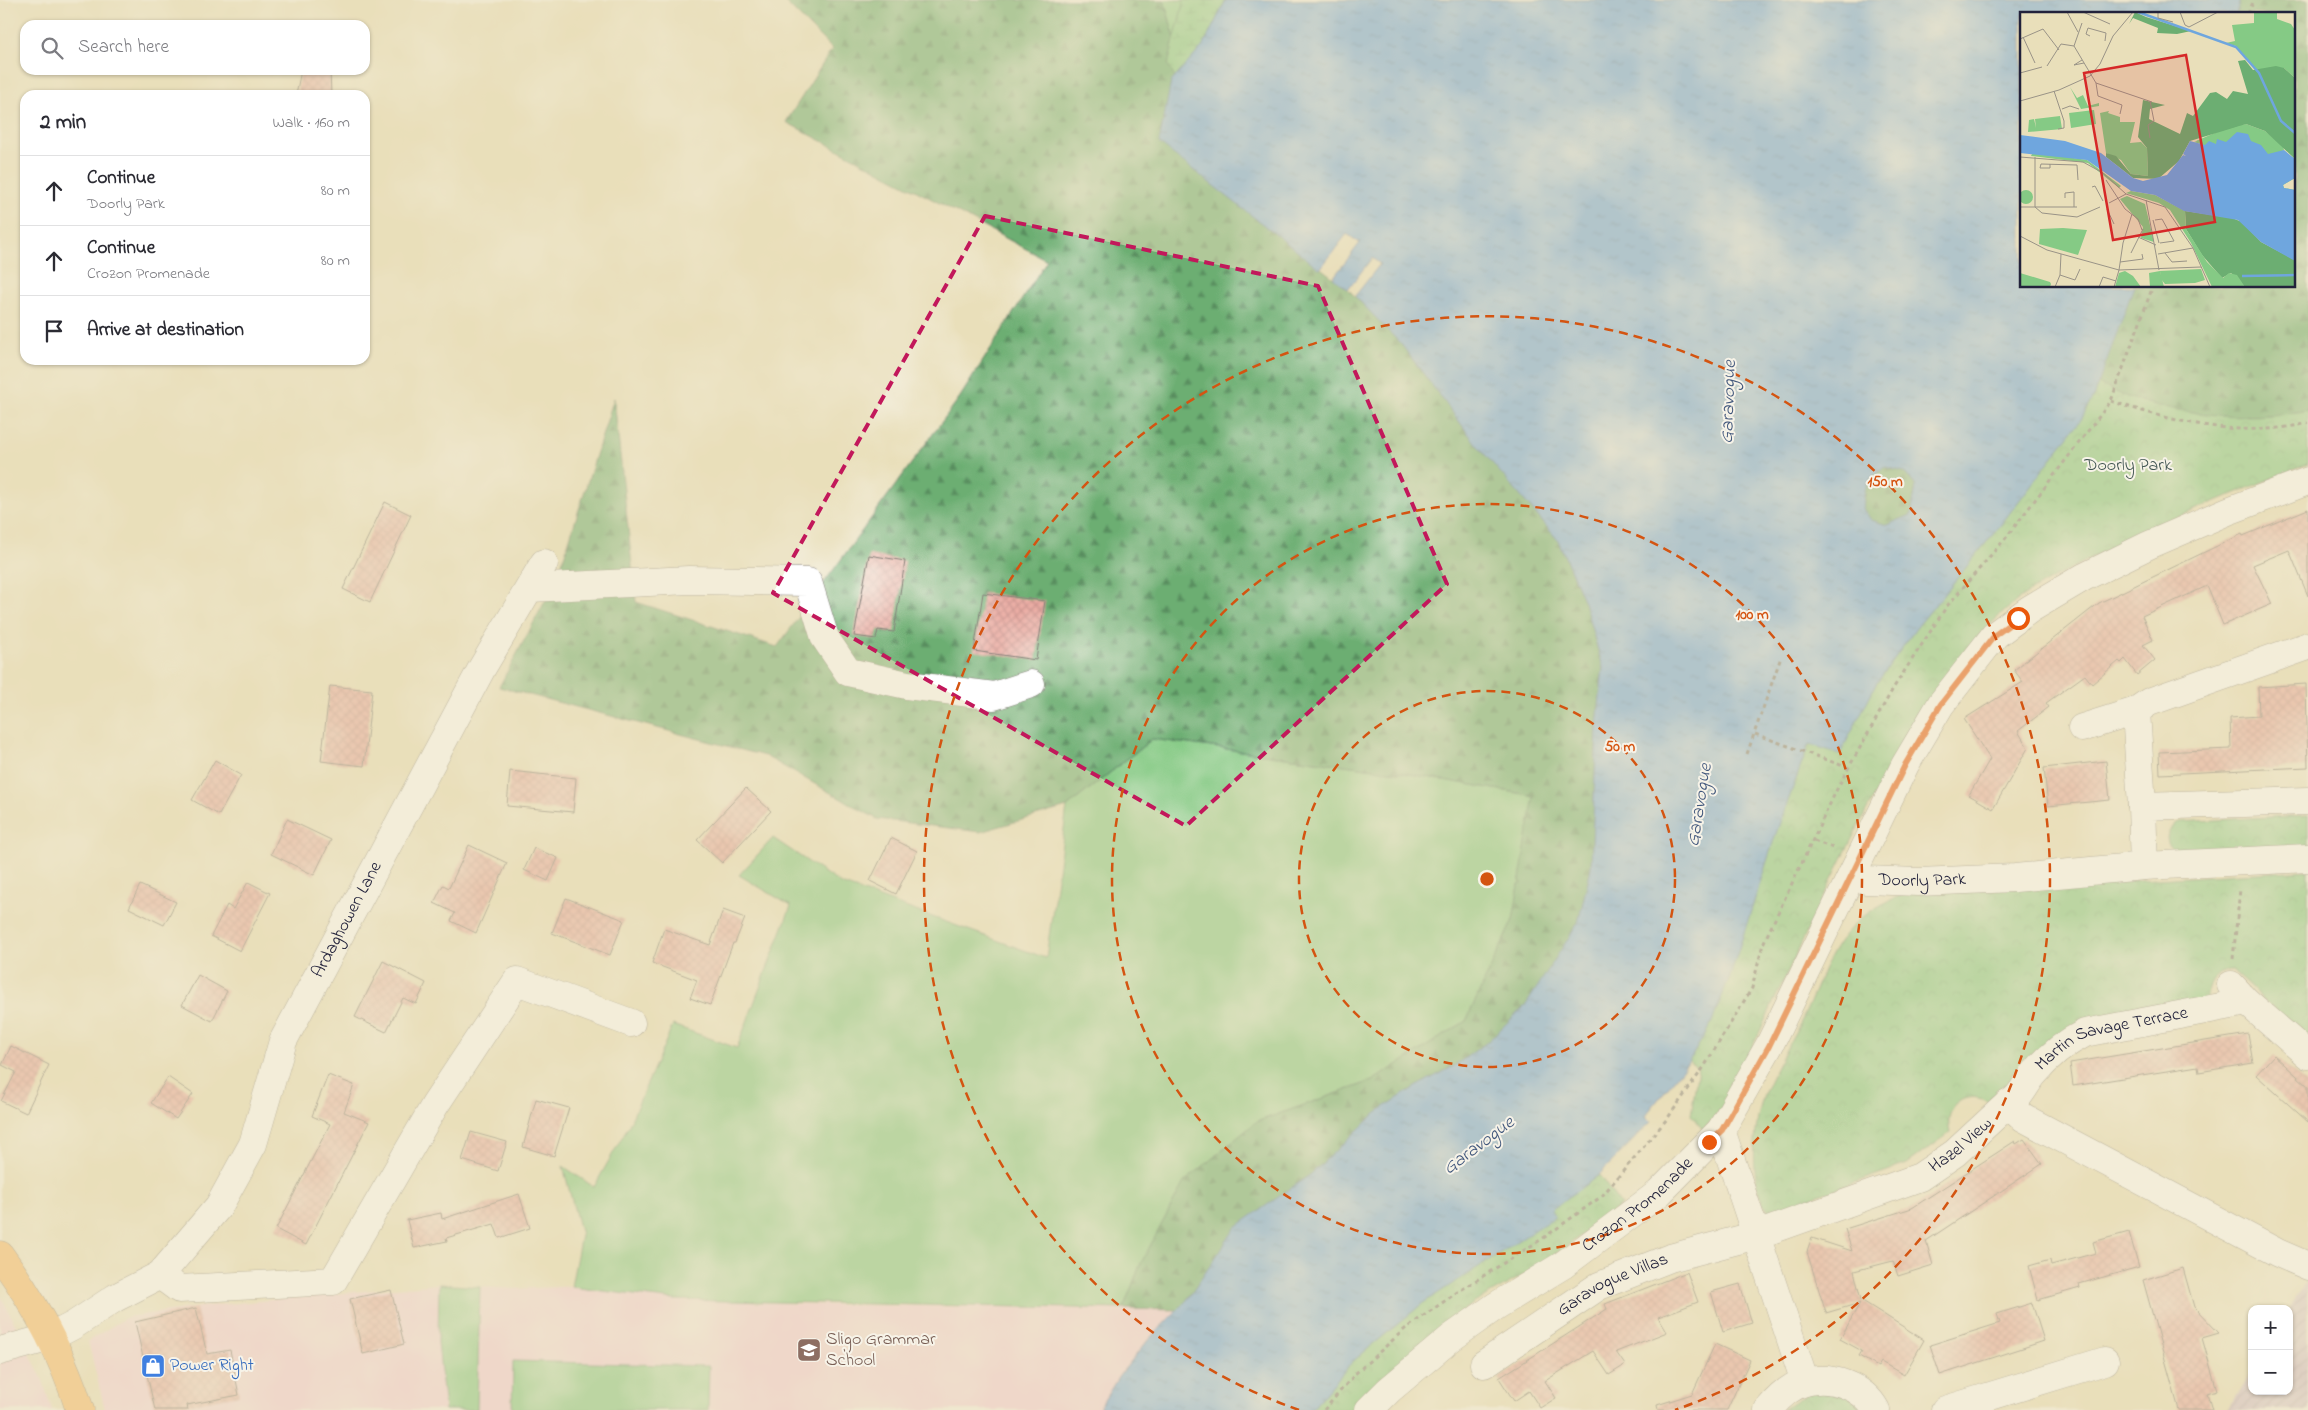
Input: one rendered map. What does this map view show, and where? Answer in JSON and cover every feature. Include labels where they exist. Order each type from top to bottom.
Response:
[{"type":"main road","points":[[0,1255],[51,1337],[69,1376],[80,1410]]},
{"type":"street","name":"Doorly Park","points":[[2308,481],[2228,511],[2149,545],[2084,577],[2030,609],[1995,635],[1941,704],[1905,765],[1852,875],[1866,880],[1918,882],[2015,878],[2144,866],[2308,858]]},
{"type":"street","name":"Ardaghowen Lane","points":[[0,1351],[51,1337],[74,1325],[115,1298],[160,1275],[219,1206],[253,1144],[283,1041],[482,668],[544,563]]},
{"type":"street","points":[[530,588],[689,580],[808,582],[825,638],[848,672],[907,685],[994,696],[1031,684]]},
{"type":"street","points":[[2082,728],[2136,711],[2149,702],[2308,646]]},
{"type":"street","points":[[2136,711],[2144,866]]},
{"type":"street","points":[[2142,806],[2308,801]]},
{"type":"street","name":"Crozon Promenade","points":[[1370,1410],[1389,1390],[1451,1338],[1496,1306],[1563,1265],[1659,1193],[1722,1130],[1769,1046],[1852,875]]},
{"type":"street","points":[[160,1275],[180,1289],[333,1281],[435,1105],[517,980],[631,1023]]},
{"type":"street","points":[[2239,994],[2308,1055]]},
{"type":"street","name":"Martin Savage Terrace","points":[[2004,1108],[2015,1101],[2034,1074],[2066,1043],[2085,1033],[2239,994]]},
{"type":"street","points":[[2004,1108],[2278,1253],[2308,1266]]},
{"type":"street","name":"Hazel View","points":[[1920,1177],[1955,1152],[2004,1108]]},
{"type":"street","points":[[1722,1130],[1805,1382]]},
{"type":"street","name":"Garavogue Villas","points":[[1484,1364],[1599,1286],[1670,1258],[1757,1234],[1920,1177]]},
{"type":"street","points":[[1945,1410],[2105,1361]]},
{"type":"street","points":[[1768,1410],[1782,1394],[1805,1382],[1833,1380],[1856,1388],[1872,1402],[1876,1410]]},
{"type":"path","points":[[2249,12],[2254,0]]},
{"type":"path","points":[[1324,1410],[1356,1373],[1405,1330],[1456,1293],[1542,1239],[1602,1196],[1667,1119],[1704,1067],[1752,988],[1763,944],[1849,768],[1894,688],[1946,606],[2004,539],[2111,401],[2152,288]]},
{"type":"path","points":[[2111,401],[2158,417],[2234,429],[2289,428],[2308,423]]},
{"type":"path","points":[[1748,754],[1782,657]]},
{"type":"path","points":[[1755,734],[1849,768]]},
{"type":"path","points":[[2239,994],[2239,889],[2249,888]]},
{"type":"highlighted area","points":[[985,216],[1318,286],[1447,584],[1186,826],[773,593]]},
{"type":"shaded area","points":[[2307,1279],[2308,1410],[2228,1410],[2248,1377],[2248,1395],[2293,1395],[2293,1305],[2291,1305]]},
{"type":"shaded area","points":[[439,1284],[438,1342],[445,1410],[105,1410],[88,1341],[127,1317],[206,1306]]},
{"type":"shaded area","name":"Sligo Grammar School","points":[[581,1286],[674,1300],[841,1305],[1177,1310],[1149,1339],[1119,1376],[1098,1410],[708,1410],[709,1366],[514,1361],[512,1410],[477,1410],[480,1287],[515,1289]]},
{"type":"shaded area","points":[[0,1294],[42,1378],[52,1410],[0,1410]]},
{"type":"green space","points":[[783,0],[1164,0],[1183,68],[1193,170],[1348,289],[1401,344],[1477,445],[1558,540],[1584,602],[1603,667],[1597,727],[1591,868],[1578,923],[1559,956],[1526,1005],[1486,1043],[1454,1066],[1415,1087],[1377,1112],[1311,1174],[1237,1227],[1187,1300],[1177,1310],[1123,1309],[1141,1263],[1184,1182],[1256,1122],[1372,1081],[1466,1021],[1513,920],[1534,796],[1404,773],[1152,739],[1067,807],[980,832],[877,819],[765,756],[499,687],[557,579],[614,398],[636,602],[777,647],[960,397],[1047,260],[786,122],[832,49]]},
{"type":"green space","points":[[1164,0],[1226,0],[1183,68]]},
{"type":"green space","points":[[1184,0],[1241,0],[1184,95],[1168,65]]},
{"type":"green space","points":[[2240,0],[2308,0],[2308,410],[2244,416],[2199,413],[2178,410],[2131,398],[2097,383],[2133,288],[2296,288],[2296,12],[2237,12]]},
{"type":"green space","name":"Doorly Park","points":[[2097,383],[2136,400],[2199,413],[2244,416],[2308,410],[2308,464],[2171,520],[2091,558],[2025,595],[1982,633],[1952,668],[1939,687],[1878,790],[1832,878],[1726,1101],[1704,1131],[1691,1115],[1698,1068],[1689,1061],[1711,1024],[1730,976],[1775,836],[1809,744],[1840,753],[1876,684],[1917,627],[1999,527],[2082,418],[2094,395]]},
{"type":"green space","points":[[1886,467],[1904,472],[1916,486],[1911,515],[1887,525],[1871,520],[1863,509],[1867,484]]},
{"type":"green space","points":[[1152,739],[1404,773],[1535,796],[1513,920],[1466,1021],[1372,1081],[1256,1122],[1141,1263],[1123,1309],[674,1300],[571,1287],[581,1235],[563,1166],[594,1187],[629,1125],[673,1025],[737,1048],[791,906],[739,875],[773,838],[841,884],[1046,958],[1067,807]]},
{"type":"green space","points":[[2308,815],[2308,848],[2178,854],[2170,847],[2167,838],[2170,829],[2179,822]]},
{"type":"green space","points":[[2308,870],[2308,1036],[2299,1032],[2232,971],[2225,972],[2219,974],[2212,981],[2206,1005],[2089,1019],[2014,1090],[1996,1090],[1991,1103],[1973,1097],[1959,1102],[1953,1107],[1950,1114],[1950,1133],[1907,1164],[1805,1200],[1799,1212],[1775,1219],[1763,1204],[1756,1179],[1755,1148],[1758,1117],[1765,1092],[1805,1014],[1822,972],[1833,952],[1852,926],[1873,910],[1905,894]]},
{"type":"green space","points":[[1599,1175],[1621,1205],[1542,1265],[1474,1303],[1435,1333],[1379,1381],[1353,1410],[1311,1410],[1352,1362],[1423,1303],[1554,1217],[1550,1210]]},
{"type":"green space","points":[[439,1284],[480,1287],[477,1410],[445,1410],[438,1342]]},
{"type":"green space","points":[[513,1361],[709,1366],[708,1410],[512,1410]]},
{"type":"green space","points":[[1831,1391],[1851,1398],[1864,1410],[1783,1410],[1808,1393]]},
{"type":"water","name":"Garavogue","points":[[1226,0],[2240,0],[2237,12],[2020,12],[2020,288],[2133,288],[2094,395],[2082,418],[1999,527],[1917,627],[1876,684],[1840,754],[1809,744],[1775,836],[1730,976],[1711,1024],[1689,1061],[1645,1116],[1651,1122],[1599,1175],[1551,1210],[1555,1217],[1423,1303],[1352,1362],[1311,1410],[1098,1410],[1119,1376],[1149,1339],[1187,1300],[1236,1227],[1311,1174],[1377,1112],[1415,1087],[1454,1066],[1486,1043],[1526,1005],[1578,923],[1591,868],[1597,727],[1603,667],[1584,602],[1558,540],[1477,445],[1401,344],[1355,296],[1380,264],[1372,258],[1348,289],[1333,278],[1360,243],[1347,234],[1320,269],[1159,143],[1171,82],[1203,46]],"holes":[[[1886,467],[1904,472],[1916,486],[1911,515],[1887,525],[1871,520],[1863,509],[1867,484]]]},
{"type":"building","points":[[300,75],[330,75],[331,90],[297,90]]},
{"type":"building","points":[[385,502],[411,515],[370,602],[343,589]]},
{"type":"building","points":[[2308,509],[2308,596],[2289,550],[2253,565],[2272,604],[2223,625],[2207,586],[2142,616],[2153,640],[2143,645],[2155,660],[2137,675],[2125,659],[2121,663],[2119,661],[2092,684],[2085,675],[2046,703],[2049,707],[2018,731],[2028,748],[1993,809],[1969,795],[1990,759],[1964,719],[2023,682],[2014,670],[2099,603],[2242,534],[2243,536]]},
{"type":"building","points":[[869,555],[905,561],[894,632],[878,630],[876,639],[854,636]]},
{"type":"building","points":[[983,593],[1045,601],[1036,660],[974,651]]},
{"type":"building","points":[[2306,684],[2308,767],[2160,774],[2159,752],[2231,749],[2230,718],[2259,716],[2258,687]]},
{"type":"building","points":[[330,686],[372,690],[364,766],[321,761]]},
{"type":"building","points":[[215,760],[241,775],[219,815],[192,800]]},
{"type":"building","points":[[2106,761],[2110,800],[2048,806],[2044,768]]},
{"type":"building","points":[[510,771],[576,778],[573,812],[507,806]]},
{"type":"building","points":[[746,788],[771,811],[722,863],[697,840]]},
{"type":"building","points":[[287,819],[331,840],[314,875],[271,854]]},
{"type":"building","points":[[891,838],[917,851],[896,894],[870,881]]},
{"type":"building","points":[[469,845],[507,863],[476,933],[451,921],[455,913],[434,903],[443,885],[449,888]]},
{"type":"building","points":[[534,848],[558,858],[548,881],[524,870]]},
{"type":"building","points":[[248,882],[270,893],[240,951],[211,936],[227,905],[233,909]]},
{"type":"building","points":[[140,885],[176,902],[164,925],[129,908]]},
{"type":"building","points":[[566,898],[624,920],[610,955],[552,933]]},
{"type":"building","points":[[723,910],[745,918],[735,943],[733,943],[710,1005],[690,998],[697,980],[652,963],[664,929],[710,945]]},
{"type":"building","points":[[383,961],[426,983],[416,1004],[403,998],[386,1032],[355,1017]]},
{"type":"building","points":[[198,975],[227,991],[212,1021],[182,1005]]},
{"type":"building","points":[[2248,1034],[2253,1063],[2199,1072],[2198,1066],[2073,1086],[2070,1063]]},
{"type":"building","points":[[11,1046],[49,1065],[26,1113],[1,1101],[16,1072],[2,1065]]},
{"type":"building","points":[[2274,1055],[2308,1086],[2308,1122],[2256,1075]]},
{"type":"building","points":[[328,1075],[354,1085],[344,1112],[369,1122],[306,1245],[276,1229],[330,1124],[312,1116]]},
{"type":"building","points":[[168,1077],[193,1094],[176,1119],[151,1103]]},
{"type":"building","points":[[536,1099],[569,1108],[554,1156],[523,1147]]},
{"type":"building","points":[[471,1132],[507,1142],[498,1171],[462,1160]]},
{"type":"building","points":[[2024,1139],[2042,1164],[1926,1241],[1933,1265],[1898,1276],[1893,1261],[1854,1271],[1861,1300],[1924,1340],[1904,1375],[1881,1362],[1878,1367],[1859,1356],[1862,1351],[1840,1339],[1860,1303],[1826,1313],[1807,1252],[1812,1238],[1852,1251],[1845,1229],[1912,1208],[2015,1141],[2016,1144]]},
{"type":"building","points":[[519,1194],[530,1228],[499,1238],[494,1224],[446,1238],[447,1241],[414,1248],[407,1220],[441,1213],[442,1219]]},
{"type":"building","points":[[2129,1232],[2139,1267],[2079,1284],[2080,1288],[2038,1300],[2029,1266],[2050,1260],[2051,1265],[2096,1253],[2093,1242]]},
{"type":"building","points":[[2183,1268],[2194,1307],[2219,1333],[2202,1338],[2217,1390],[2207,1393],[2212,1410],[2179,1410],[2143,1280]]},
{"type":"building","points":[[1687,1272],[1698,1302],[1658,1317],[1667,1332],[1616,1352],[1625,1365],[1609,1375],[1593,1351],[1545,1381],[1556,1398],[1540,1408],[1529,1391],[1514,1401],[1499,1378],[1607,1309],[1605,1304]]},
{"type":"building","points":[[1740,1284],[1752,1323],[1723,1332],[1711,1292]]},
{"type":"building","points":[[391,1290],[404,1344],[363,1354],[350,1299]]},
{"type":"building","points":[[2032,1303],[2044,1341],[1940,1375],[1930,1345],[2000,1323],[1997,1314]]},
{"type":"building","points":[[196,1308],[207,1354],[230,1350],[239,1395],[187,1405],[188,1410],[155,1410],[135,1322]]},
{"type":"building","points":[[1715,1344],[1750,1360],[1727,1410],[1658,1410],[1657,1405],[1692,1394]]},
{"type":"place","name":"Sligo Grammar School","points":[[809,1350]]},
{"type":"place","name":"Power Right","points":[[153,1366]]},
{"type":"route","points":[[1709,1142],[1722,1130],[1769,1046],[1905,765],[1941,704],[1968,668],[1995,635],[2018,618]]}]
